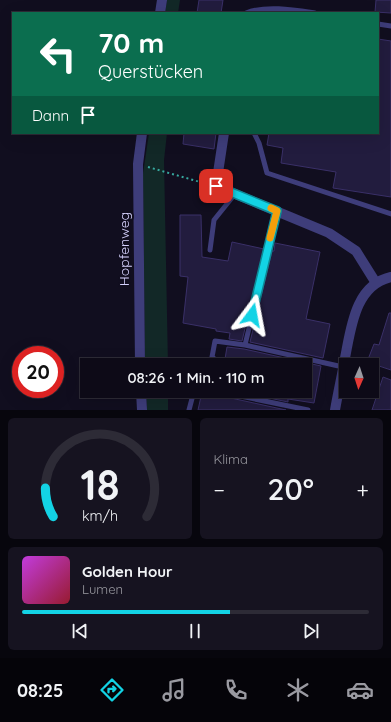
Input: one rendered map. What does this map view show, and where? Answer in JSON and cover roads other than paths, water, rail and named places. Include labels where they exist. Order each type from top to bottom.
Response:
[{"type":"street","points":[[160,12],[162,0]]},
{"type":"street","name":"Hopfenweg","points":[[140,358],[138,164],[142,134]]},
{"type":"street","points":[[224,134],[216,186],[329,233],[356,251],[376,283]]},
{"type":"street","points":[[345,358],[352,323],[359,303],[367,291],[376,283],[391,277]]},
{"type":"street","points":[[335,410],[339,388]]},
{"type":"street","points":[[141,398],[142,410]]},
{"type":"lane","points":[[251,12],[260,10],[300,12]]},
{"type":"lane","points":[[379,24],[391,26]]},
{"type":"lane","points":[[254,134],[268,173],[391,214]]},
{"type":"lane","points":[[210,250],[214,220],[235,194]]},
{"type":"lane","points":[[245,345],[277,211]]},
{"type":"lane","points":[[213,358],[212,357],[215,341],[245,345],[339,366]]},
{"type":"lane","points":[[189,410],[192,398]]},
{"type":"lane","points":[[250,398],[308,410]]}]
